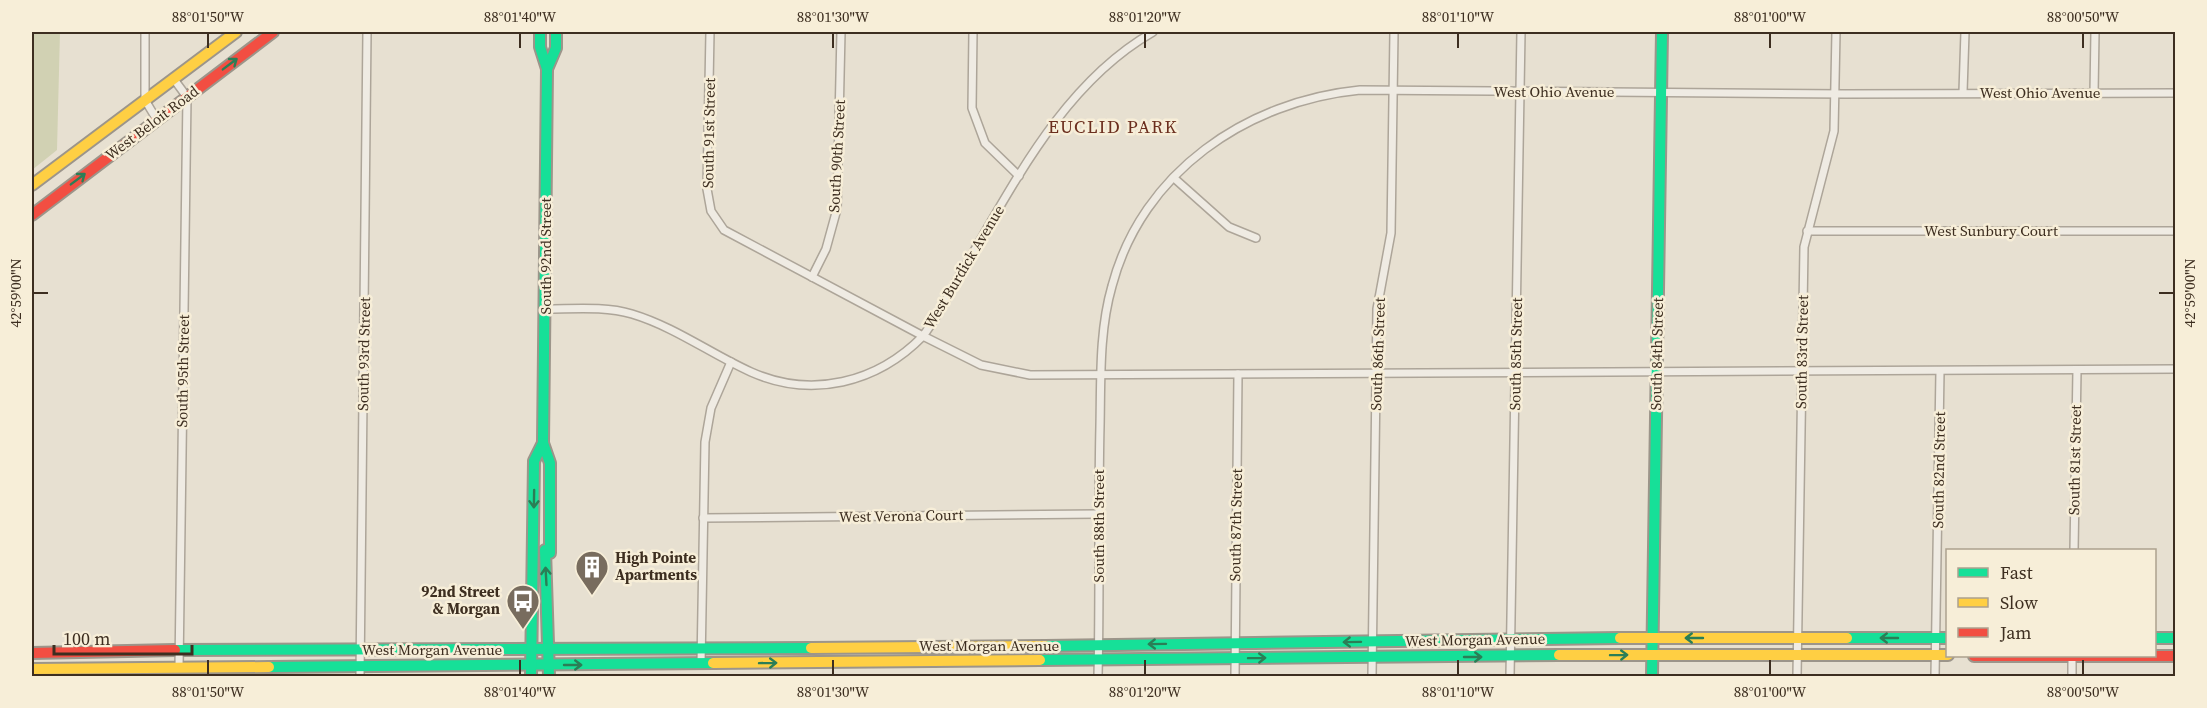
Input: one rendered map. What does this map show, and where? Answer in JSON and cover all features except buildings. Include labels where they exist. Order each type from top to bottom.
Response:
[{"type":"street","points":[[145,32],[145,100],[156,120]]},
{"type":"street","name":"West Beloit Road","points":[[32,185],[236,32]]},
{"type":"street","name":"West Beloit Road","points":[[32,215],[273,32]]},
{"type":"street","name":"South 93rd Street","points":[[360,672],[367,32]]},
{"type":"street","name":"South 92nd Street","points":[[540,32],[540,47],[547,69],[543,443],[550,463],[550,553],[545,550],[550,650],[549,676]]},
{"type":"street","name":"South 92nd Street","points":[[547,69],[556,48],[556,32]]},
{"type":"street","name":"South 91st Street","points":[[710,32],[707,189],[711,211],[724,230]]},
{"type":"street","name":"South 90th Street","points":[[812,277],[826,249],[837,209],[841,32]]},
{"type":"street","points":[[973,32],[972,108],[985,143],[1019,176]]},
{"type":"street","name":"West Burdick Avenue","points":[[724,230],[923,336],[1052,125],[1082,90],[1111,62],[1144,34],[1153,32]]},
{"type":"street","name":"South 86th Street","points":[[1372,676],[1377,309],[1391,233],[1394,32]]},
{"type":"street","name":"South 85th Street","points":[[1510,676],[1521,32]]},
{"type":"street","name":"South 84th Street","points":[[1652,676],[1662,32]]},
{"type":"street","name":"South 83rd Street","points":[[1797,676],[1804,247],[1834,131],[1836,32]]},
{"type":"street","points":[[1963,92],[1965,32]]},
{"type":"street","points":[[2094,32],[2094,93]]},
{"type":"street","points":[[173,78],[187,97]]},
{"type":"street","name":"West Ohio Avenue","points":[[1101,376],[1106,312],[1112,284],[1134,232],[1153,202],[1202,150],[1230,130],[1282,107],[1333,93],[1394,90],[1835,94],[2175,93]]},
{"type":"street","name":"South 95th Street","points":[[179,668],[187,97]]},
{"type":"street","points":[[1174,178],[1229,226],[1256,238]]},
{"type":"street","name":"West Sunbury Court","points":[[1807,231],[2175,231]]},
{"type":"street","points":[[546,309],[606,309],[630,313],[661,324],[731,362],[772,380],[805,386],[830,386],[877,370],[901,356],[923,336],[981,365],[1014,374],[1101,376],[1515,371],[2175,369]]},
{"type":"street","points":[[701,664],[705,442],[711,408],[731,362]]},
{"type":"street","name":"South 81st Street","points":[[2074,549],[2077,370]]},
{"type":"street","name":"South 82nd Street","points":[[1935,676],[1935,655],[1942,638],[1940,371]]},
{"type":"street","name":"South 87th Street","points":[[1235,676],[1238,374]]},
{"type":"street","name":"South 88th Street","points":[[1098,676],[1101,376]]},
{"type":"street","name":"South 92nd Street","points":[[531,676],[534,461],[543,443]]},
{"type":"street","name":"West Verona Court","points":[[703,518],[1098,514]]},
{"type":"street","name":"West Morgan Avenue","points":[[34,653],[179,650],[466,651],[1099,646],[1511,639],[1942,638]]},
{"type":"street","points":[[2156,638],[2175,638]]},
{"type":"street","points":[[904,647],[904,662]]},
{"type":"street","points":[[607,649],[607,665]]},
{"type":"street","points":[[466,651],[466,666]]},
{"type":"street","points":[[34,653],[34,669]]},
{"type":"street","name":"West Morgan Avenue","points":[[34,669],[179,668],[360,672],[531,665],[1653,654],[1946,655]]},
{"type":"street","points":[[2156,656],[2175,656]]},
{"type":"street","points":[[2072,657],[2072,676]]},
{"type":"green space","points":[[32,32],[60,32],[57,150],[32,170]]},
{"type":"traffic: fast","points":[[540,32],[540,47],[547,69],[543,443],[550,463],[550,553],[545,550],[549,676]]},
{"type":"traffic: fast","points":[[547,69],[556,48],[556,32]]},
{"type":"traffic: fast","points":[[1652,676],[1662,32]]},
{"type":"traffic: fast","points":[[531,676],[534,461],[543,443]]},
{"type":"traffic: fast","points":[[1045,646],[1620,638]]},
{"type":"traffic: fast","points":[[1847,638],[1946,638]]},
{"type":"traffic: fast","points":[[2156,638],[2176,638]]},
{"type":"traffic: fast","points":[[175,650],[811,648]]},
{"type":"traffic: fast","points":[[1040,660],[1559,655]]},
{"type":"traffic: fast","points":[[269,667],[713,663]]},
{"type":"traffic: slow","points":[[32,185],[236,32]]},
{"type":"traffic: slow","points":[[1620,638],[1847,638]]},
{"type":"traffic: slow","points":[[811,648],[1045,646]]},
{"type":"traffic: slow","points":[[1559,655],[1946,655]]},
{"type":"traffic: slow","points":[[713,663],[1040,660]]},
{"type":"traffic: slow","points":[[32,669],[269,667]]},
{"type":"traffic: jam","points":[[32,215],[273,32]]},
{"type":"traffic: jam","points":[[32,653],[175,650]]},
{"type":"traffic: jam","points":[[2156,656],[2176,656]]},
{"type":"place","name":"High Pointe Apartments","points":[[592,596]]},
{"type":"place","name":"92nd Street & Morgan","points":[[523,630]]},
{"type":"district","name":"EUCLID PARK","points":[[1113,127]]}]
